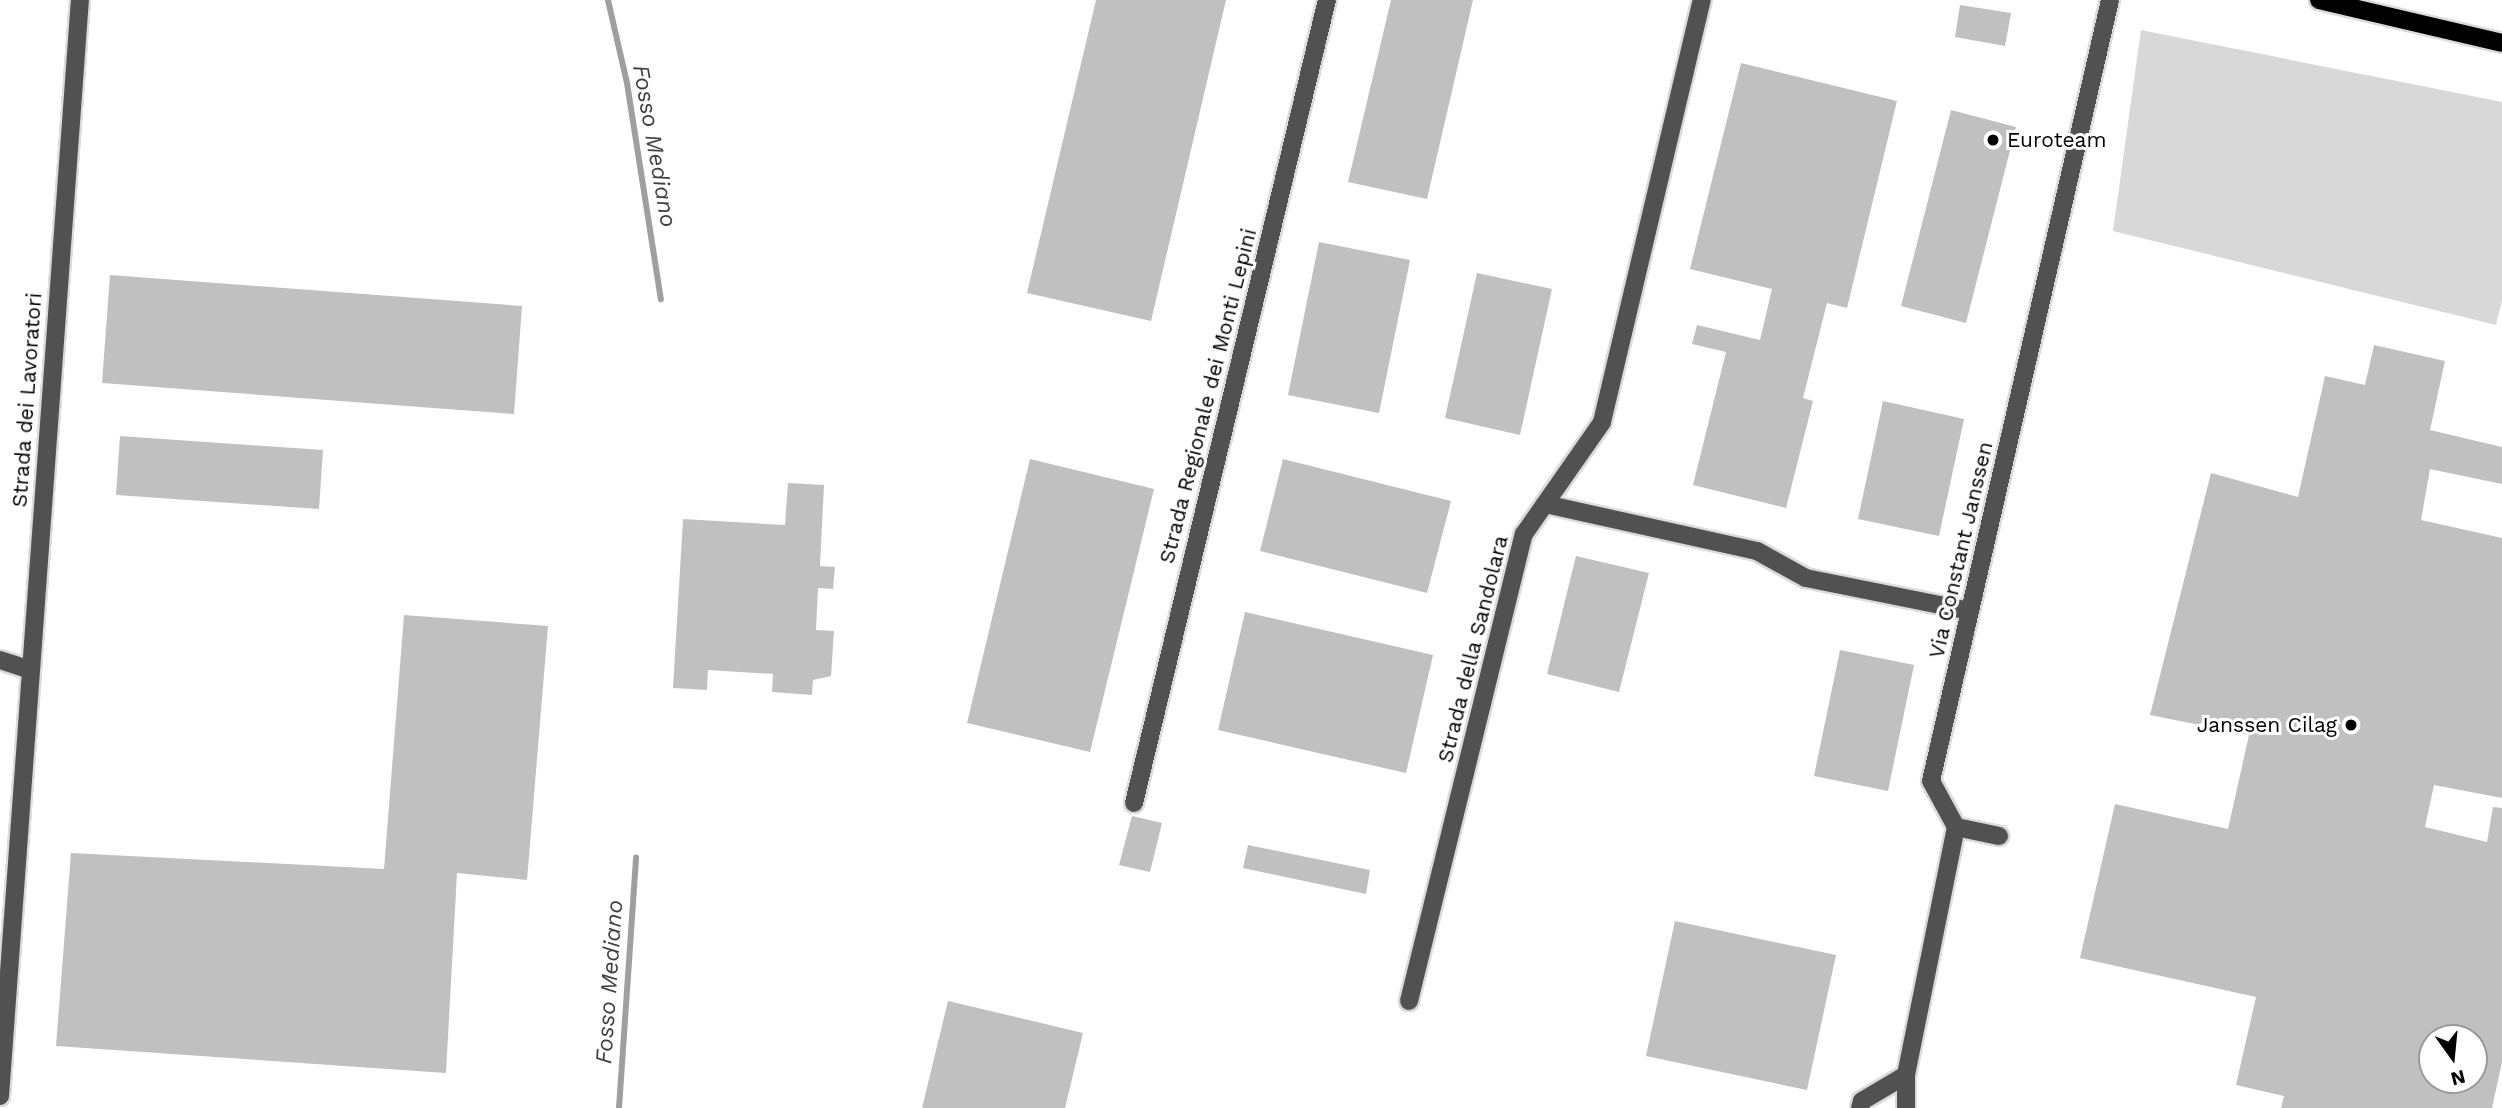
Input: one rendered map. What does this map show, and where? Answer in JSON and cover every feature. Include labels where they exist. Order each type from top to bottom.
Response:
[{"type":"main road","points":[[2319,0],[2502,43]]},
{"type":"street","name":"Strada dei Lavoratori","points":[[0,1096],[80,0]]},
{"type":"street","name":"Strada Regionale dei Monti Lepini","points":[[1134,803],[1327,0]]},
{"type":"street","name":"Strada della Sandolara","points":[[1409,1001],[1524,534],[1602,422],[1702,0]]},
{"type":"street","name":"Via Constant Janssen","points":[[1956,827],[1931,781],[2110,0]]},
{"type":"street","points":[[1545,504],[1758,551],[1806,578],[1970,611]]},
{"type":"street","points":[[0,660],[30,670]]},
{"type":"street","points":[[1906,1108],[1906,1074],[1956,827],[1999,836]]},
{"type":"street","points":[[1860,1108],[1862,1101],[1906,1074]]},
{"type":"shaded area","points":[[2141,30],[2502,102],[2502,301],[2496,325],[2113,231]]},
{"type":"building","points":[[1096,0],[1226,0],[1151,321],[1027,293]]},
{"type":"building","points":[[1391,0],[1473,0],[1427,199],[1348,182]]},
{"type":"building","points":[[1960,5],[2011,13],[2005,46],[1955,37]]},
{"type":"building","points":[[1741,63],[1897,101],[1847,308],[1827,303],[1803,398],[1813,401],[1786,508],[1693,485],[1726,352],[1692,344],[1697,325],[1760,340],[1772,289],[1690,269]]},
{"type":"building","points":[[1951,110],[2016,127],[1966,323],[1901,306]]},
{"type":"building","points":[[1319,242],[1410,260],[1379,413],[1288,395]]},
{"type":"building","points":[[1477,273],[1552,289],[1520,435],[1445,418]]},
{"type":"building","points":[[110,275],[522,306],[514,414],[102,383]]},
{"type":"building","name":"Janssen Cilag","points":[[2374,345],[2445,361],[2430,430],[2502,447],[2502,484],[2430,469],[2421,520],[2502,538],[2502,798],[2434,785],[2425,827],[2487,842],[2493,807],[2502,808],[2502,1062],[2492,1108],[2281,1108],[2284,1096],[2236,1085],[2256,997],[2080,958],[2115,804],[2228,829],[2249,735],[2150,715],[2211,473],[2298,497],[2325,376],[2365,385]]},
{"type":"building","points":[[1883,401],[1964,419],[1939,536],[1858,519]]},
{"type":"building","points":[[120,436],[323,450],[319,509],[116,495]]},
{"type":"building","points":[[1030,459],[1154,489],[1090,752],[967,723]]},
{"type":"building","points":[[1283,459],[1451,501],[1427,593],[1260,551]]},
{"type":"building","points":[[788,483],[824,485],[820,566],[835,567],[833,589],[818,588],[816,630],[834,631],[831,676],[813,680],[812,695],[772,692],[773,674],[708,670],[707,690],[673,688],[683,519],[785,525]]},
{"type":"building","points":[[1576,556],[1649,573],[1619,692],[1547,674]]},
{"type":"building","points":[[1245,612],[1433,655],[1406,773],[1218,730]]},
{"type":"building","points":[[404,615],[548,626],[527,880],[457,873],[446,1073],[56,1046],[71,853],[384,869]]},
{"type":"building","points":[[1840,650],[1914,665],[1888,791],[1814,776]]},
{"type":"building","points":[[1132,816],[1162,823],[1150,872],[1119,865]]},
{"type":"building","points":[[1248,845],[1370,870],[1366,894],[1243,868]]},
{"type":"building","points":[[1675,921],[1836,955],[1807,1090],[1646,1056]]},
{"type":"building","points":[[948,1001],[1083,1033],[1065,1108],[922,1108]]},
{"type":"waterway","name":"Fosso Mediano","points":[[608,0],[627,83],[661,299]]},
{"type":"waterway","name":"Fosso Mediano","points":[[619,1108],[636,858]]},
{"type":"place","name":"Euroteam","points":[[1993,140]]},
{"type":"place","name":"Janssen Cilag","points":[[2351,725]]}]
